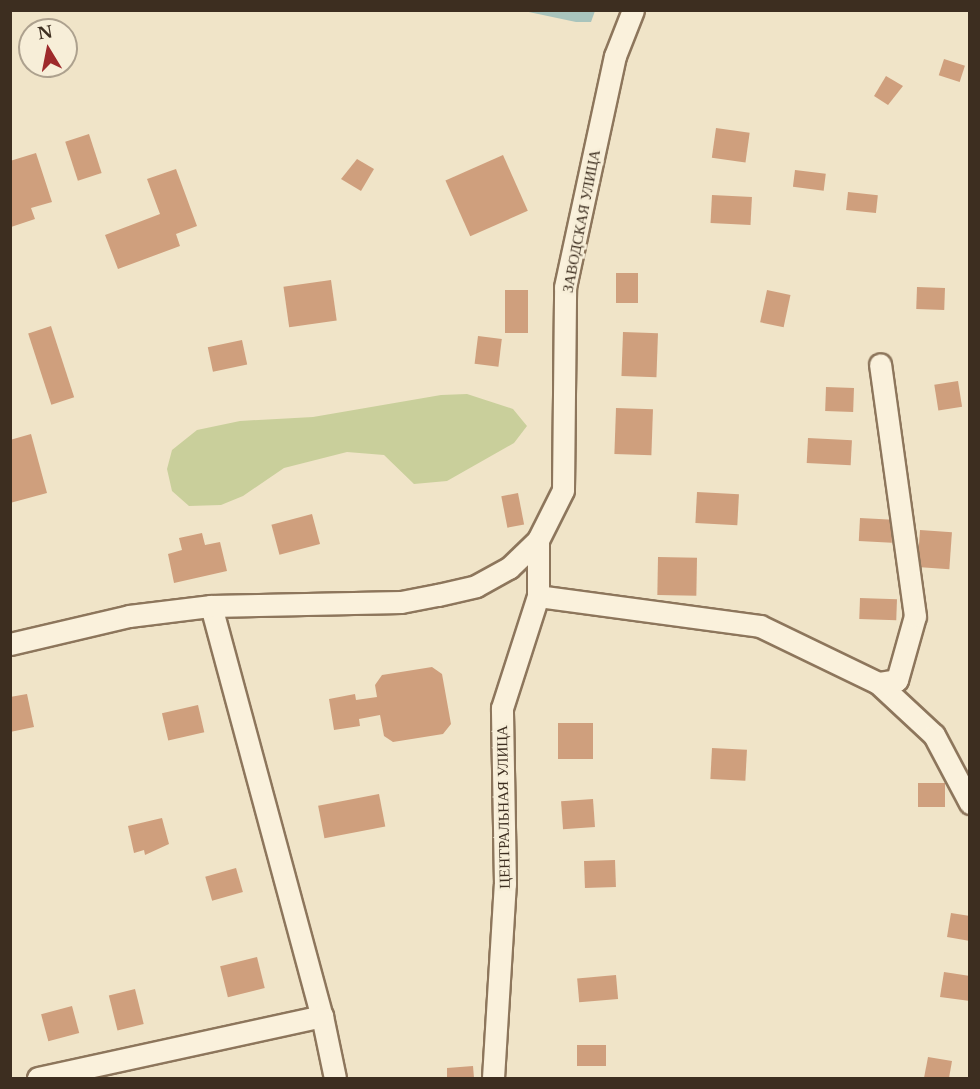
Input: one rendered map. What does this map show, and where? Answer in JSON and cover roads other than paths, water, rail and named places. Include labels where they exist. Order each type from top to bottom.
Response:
[{"type":"street","name":"ЗАВОДСКАЯ УЛИЦА","points":[[538,540],[563,490],[565,287],[615,56],[633,10]]},
{"type":"street","points":[[878,683],[897,680],[915,616],[880,364]]},
{"type":"street","name":"ЦЕНТРАЛЬНАЯ УЛИЦА","points":[[493,1078],[505,884],[502,708],[538,596],[538,540]]},
{"type":"street","points":[[10,644],[129,616],[211,606],[401,602],[438,595],[476,586],[500,572],[538,540]]},
{"type":"street","points":[[538,596],[760,626],[878,683],[934,735],[969,803]]},
{"type":"street","points":[[211,606],[322,1016],[334,1078]]},
{"type":"street","points":[[38,1078],[322,1016]]},
{"type":"water","points":[[524,11],[595,11],[591,22],[576,22]]}]
